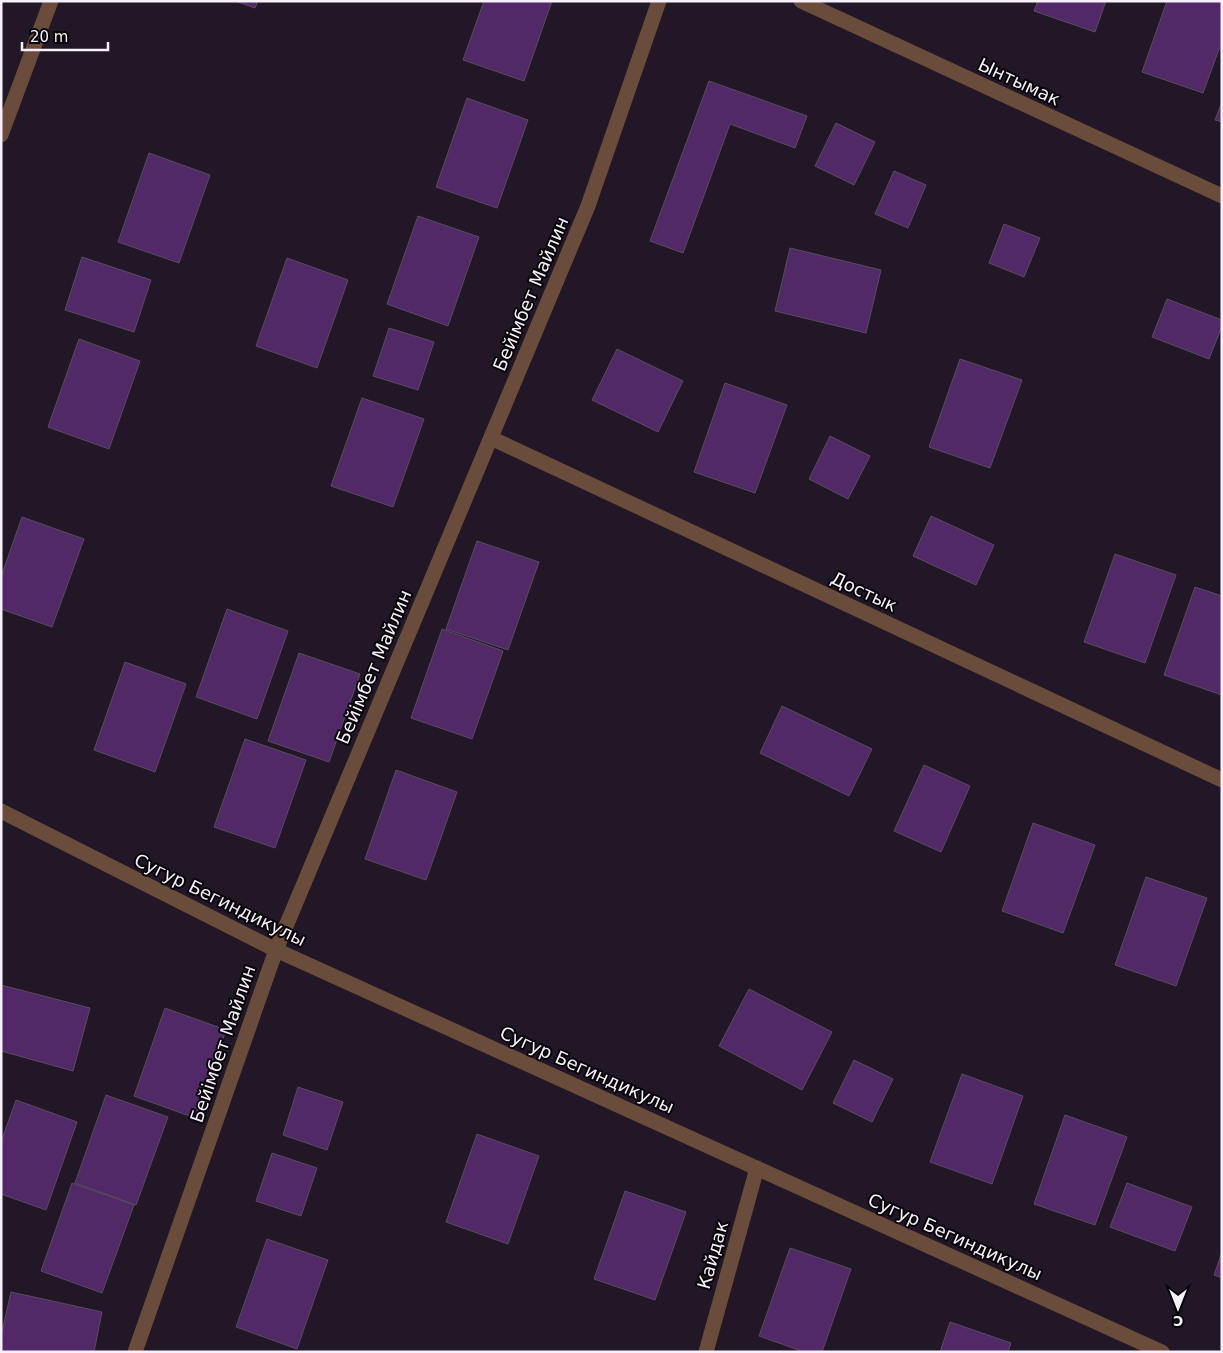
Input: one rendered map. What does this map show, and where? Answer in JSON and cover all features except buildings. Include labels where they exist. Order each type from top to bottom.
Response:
[{"type":"street","points":[[1,135],[51,1]]},
{"type":"street","name":"Бейімбет Майлин","points":[[135,1352],[276,950],[588,206],[659,1]]},
{"type":"street","name":"Ынтымак","points":[[801,1],[1222,196]]},
{"type":"street","name":"Достык","points":[[491,438],[1222,780]]},
{"type":"street","name":"Сугур Бегиндикулы","points":[[1,811],[276,950],[1162,1352]]},
{"type":"street","name":"Кайдак","points":[[706,1352],[757,1168]]}]
